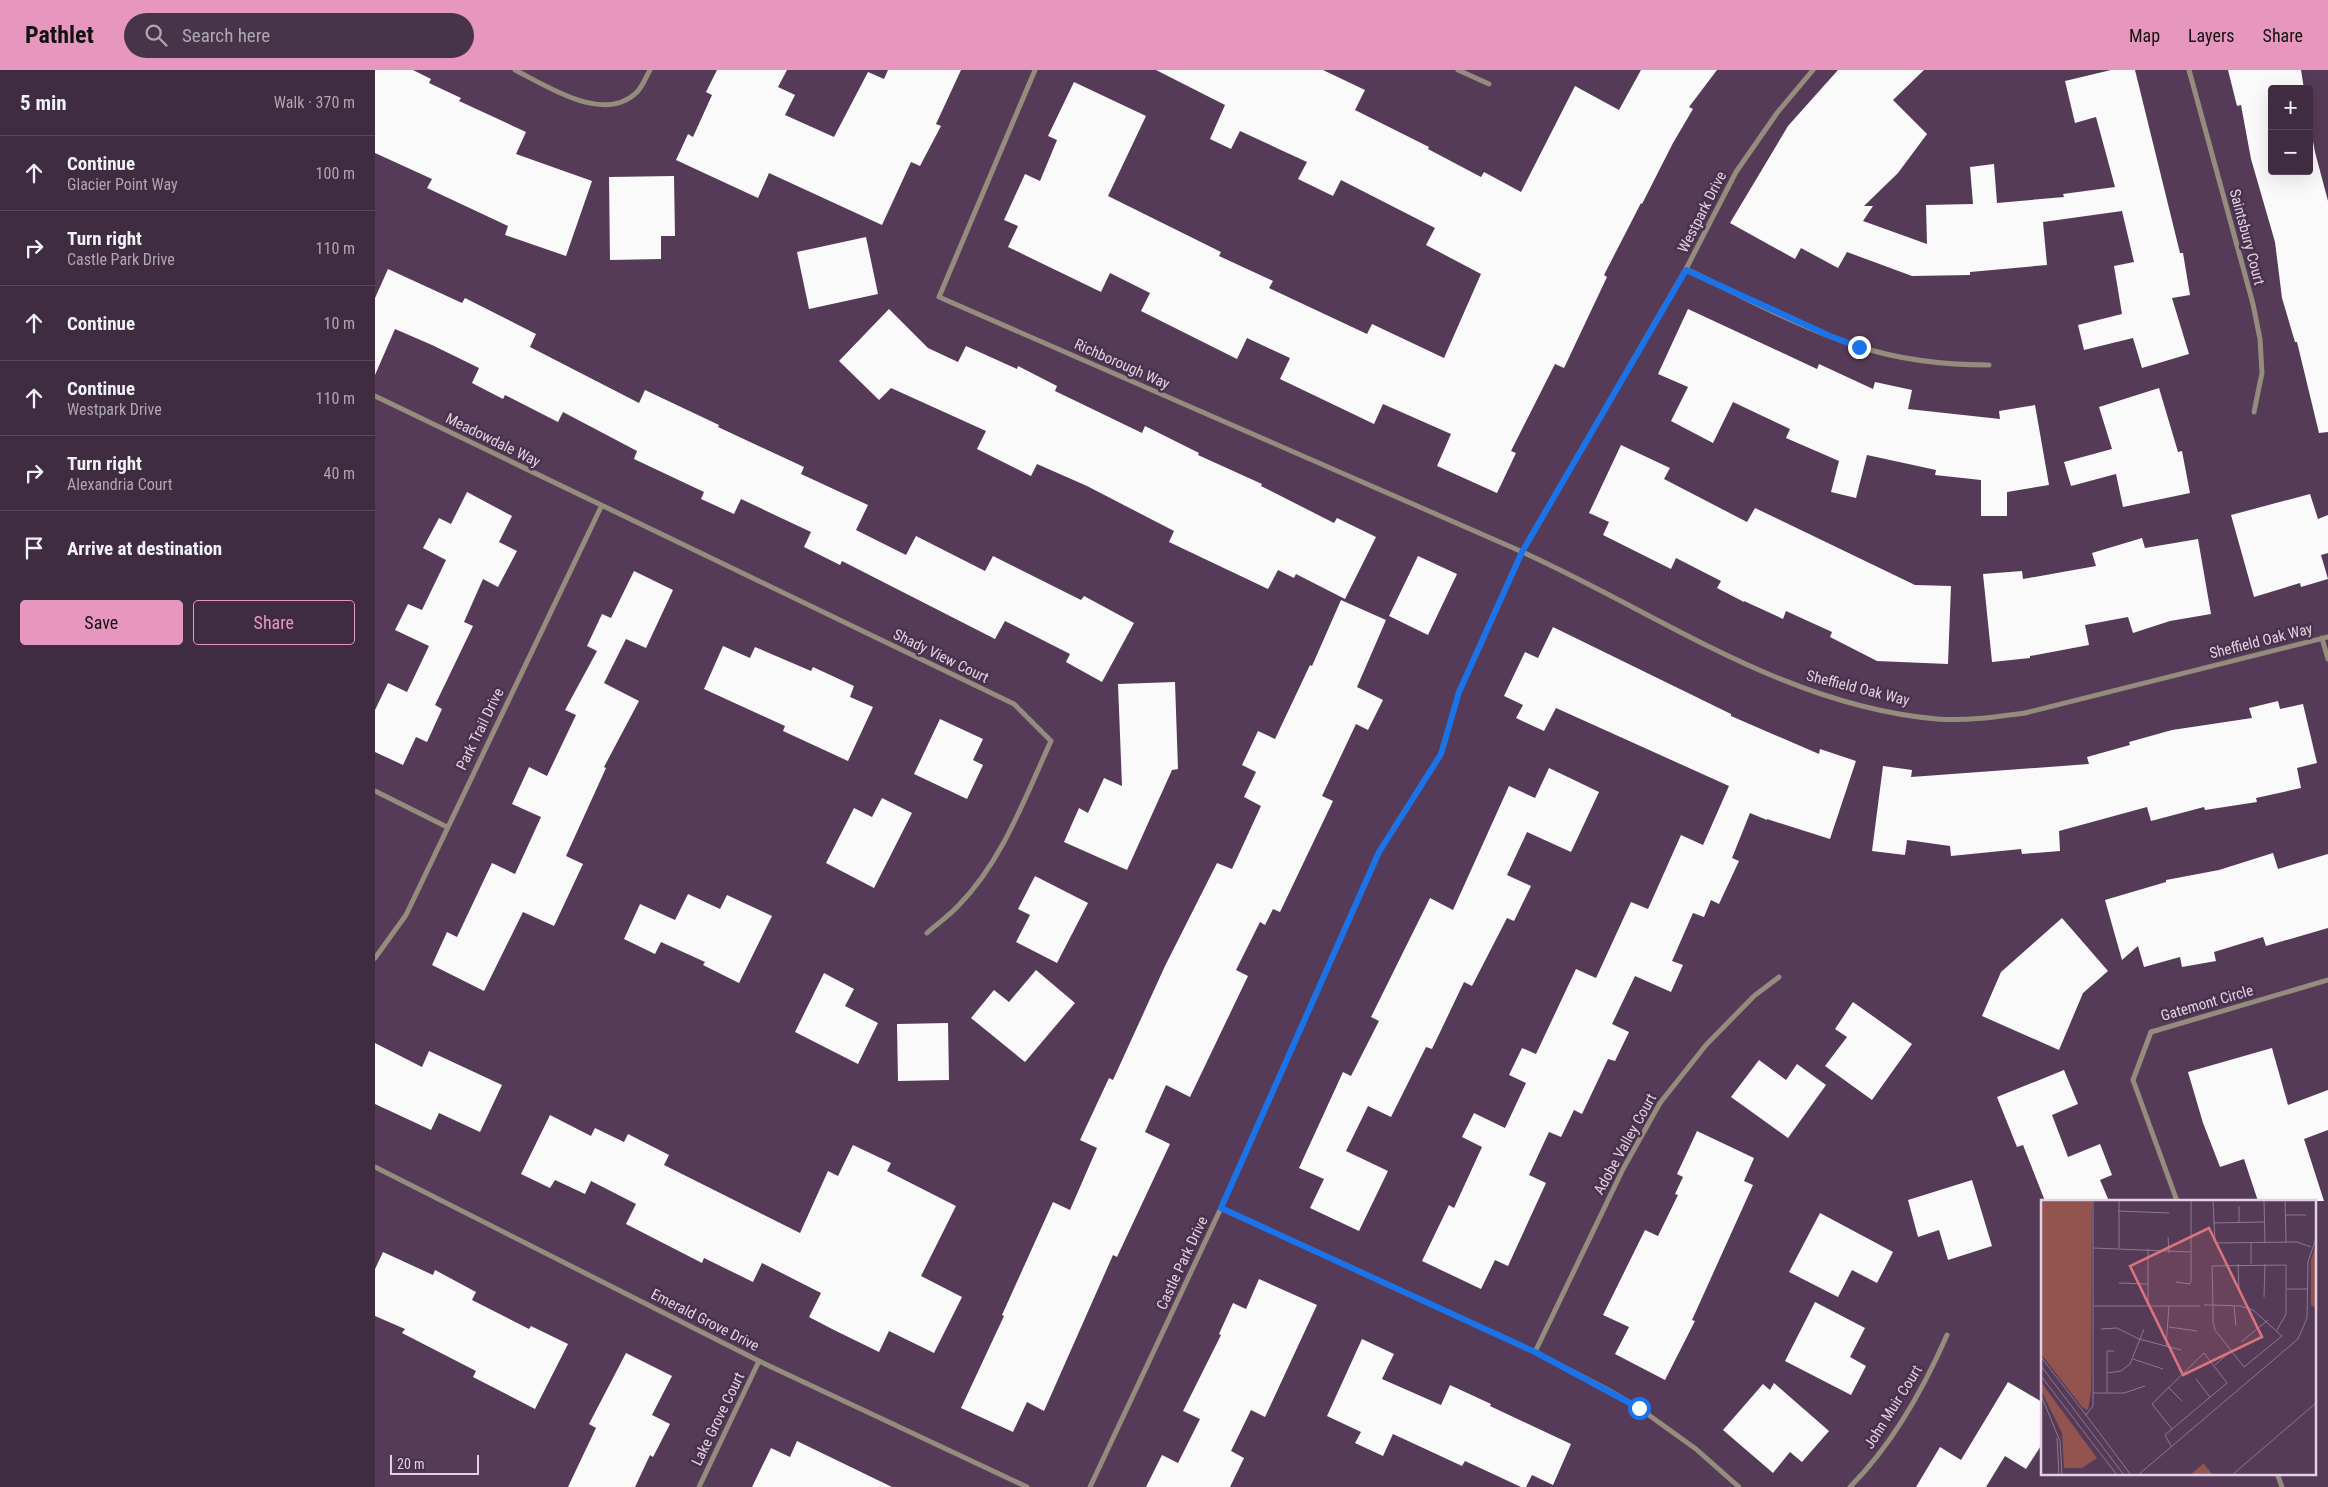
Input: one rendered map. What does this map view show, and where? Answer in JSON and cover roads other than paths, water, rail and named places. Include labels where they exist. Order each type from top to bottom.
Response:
[{"type":"street","points":[[515,70],[578,101],[618,104],[637,93],[650,70]]},
{"type":"street","name":"Richborough Way","points":[[1035,70],[939,297],[1522,552]]},
{"type":"street","points":[[1458,70],[1489,84]]},
{"type":"street","name":"Westpark Drive","points":[[1459,692],[1522,552],[1686,270],[1736,172],[1777,113],[1813,70]]},
{"type":"street","name":"Saintsbury Court","points":[[2189,70],[2253,304],[2260,339],[2262,373],[2254,412]]},
{"type":"street","points":[[1686,270],[1830,336],[1859,347],[1920,361],[1955,365],[1989,365]]},
{"type":"street","name":"Meadowdale Way","points":[[375,396],[601,507]]},
{"type":"street","name":"Park Trail Drive","points":[[375,958],[406,915],[601,507]]},
{"type":"street","name":"Shady View Court","points":[[601,507],[1014,704],[1051,740],[1005,842],[988,869],[959,906],[927,932]]},
{"type":"street","name":"Sheffield Oak Way","points":[[1522,552],[1772,676],[1828,697],[1891,713],[1939,719],[1979,718],[2025,713],[2325,637]]},
{"type":"street","points":[[2325,637],[2328,659]]},
{"type":"street","name":"Castle Park Drive","points":[[1090,1487],[1221,1208],[1379,852],[1441,754]]},
{"type":"street","points":[[375,791],[447,827]]},
{"type":"street","name":"Adobe Valley Court","points":[[1535,1352],[1623,1169],[1660,1103],[1706,1045],[1754,996],[1779,977]]},
{"type":"street","name":"Gatemont Circle","points":[[2177,1200],[2133,1080],[2151,1032],[2328,980]]},
{"type":"street","name":"Emerald Grove Drive","points":[[375,1167],[759,1361],[1027,1487]]},
{"type":"street","points":[[1221,1208],[1535,1352],[1639,1408],[1696,1449],[1739,1487]]},
{"type":"street","name":"John Muir Court","points":[[1850,1487],[1877,1457],[1895,1432],[1928,1379],[1947,1335]]},
{"type":"street","name":"Lake Grove Court","points":[[699,1487],[759,1361]]},
{"type":"street","points":[[2277,1474],[2282,1487]]},
{"type":"lane","points":[[1441,754],[1459,692]]}]
